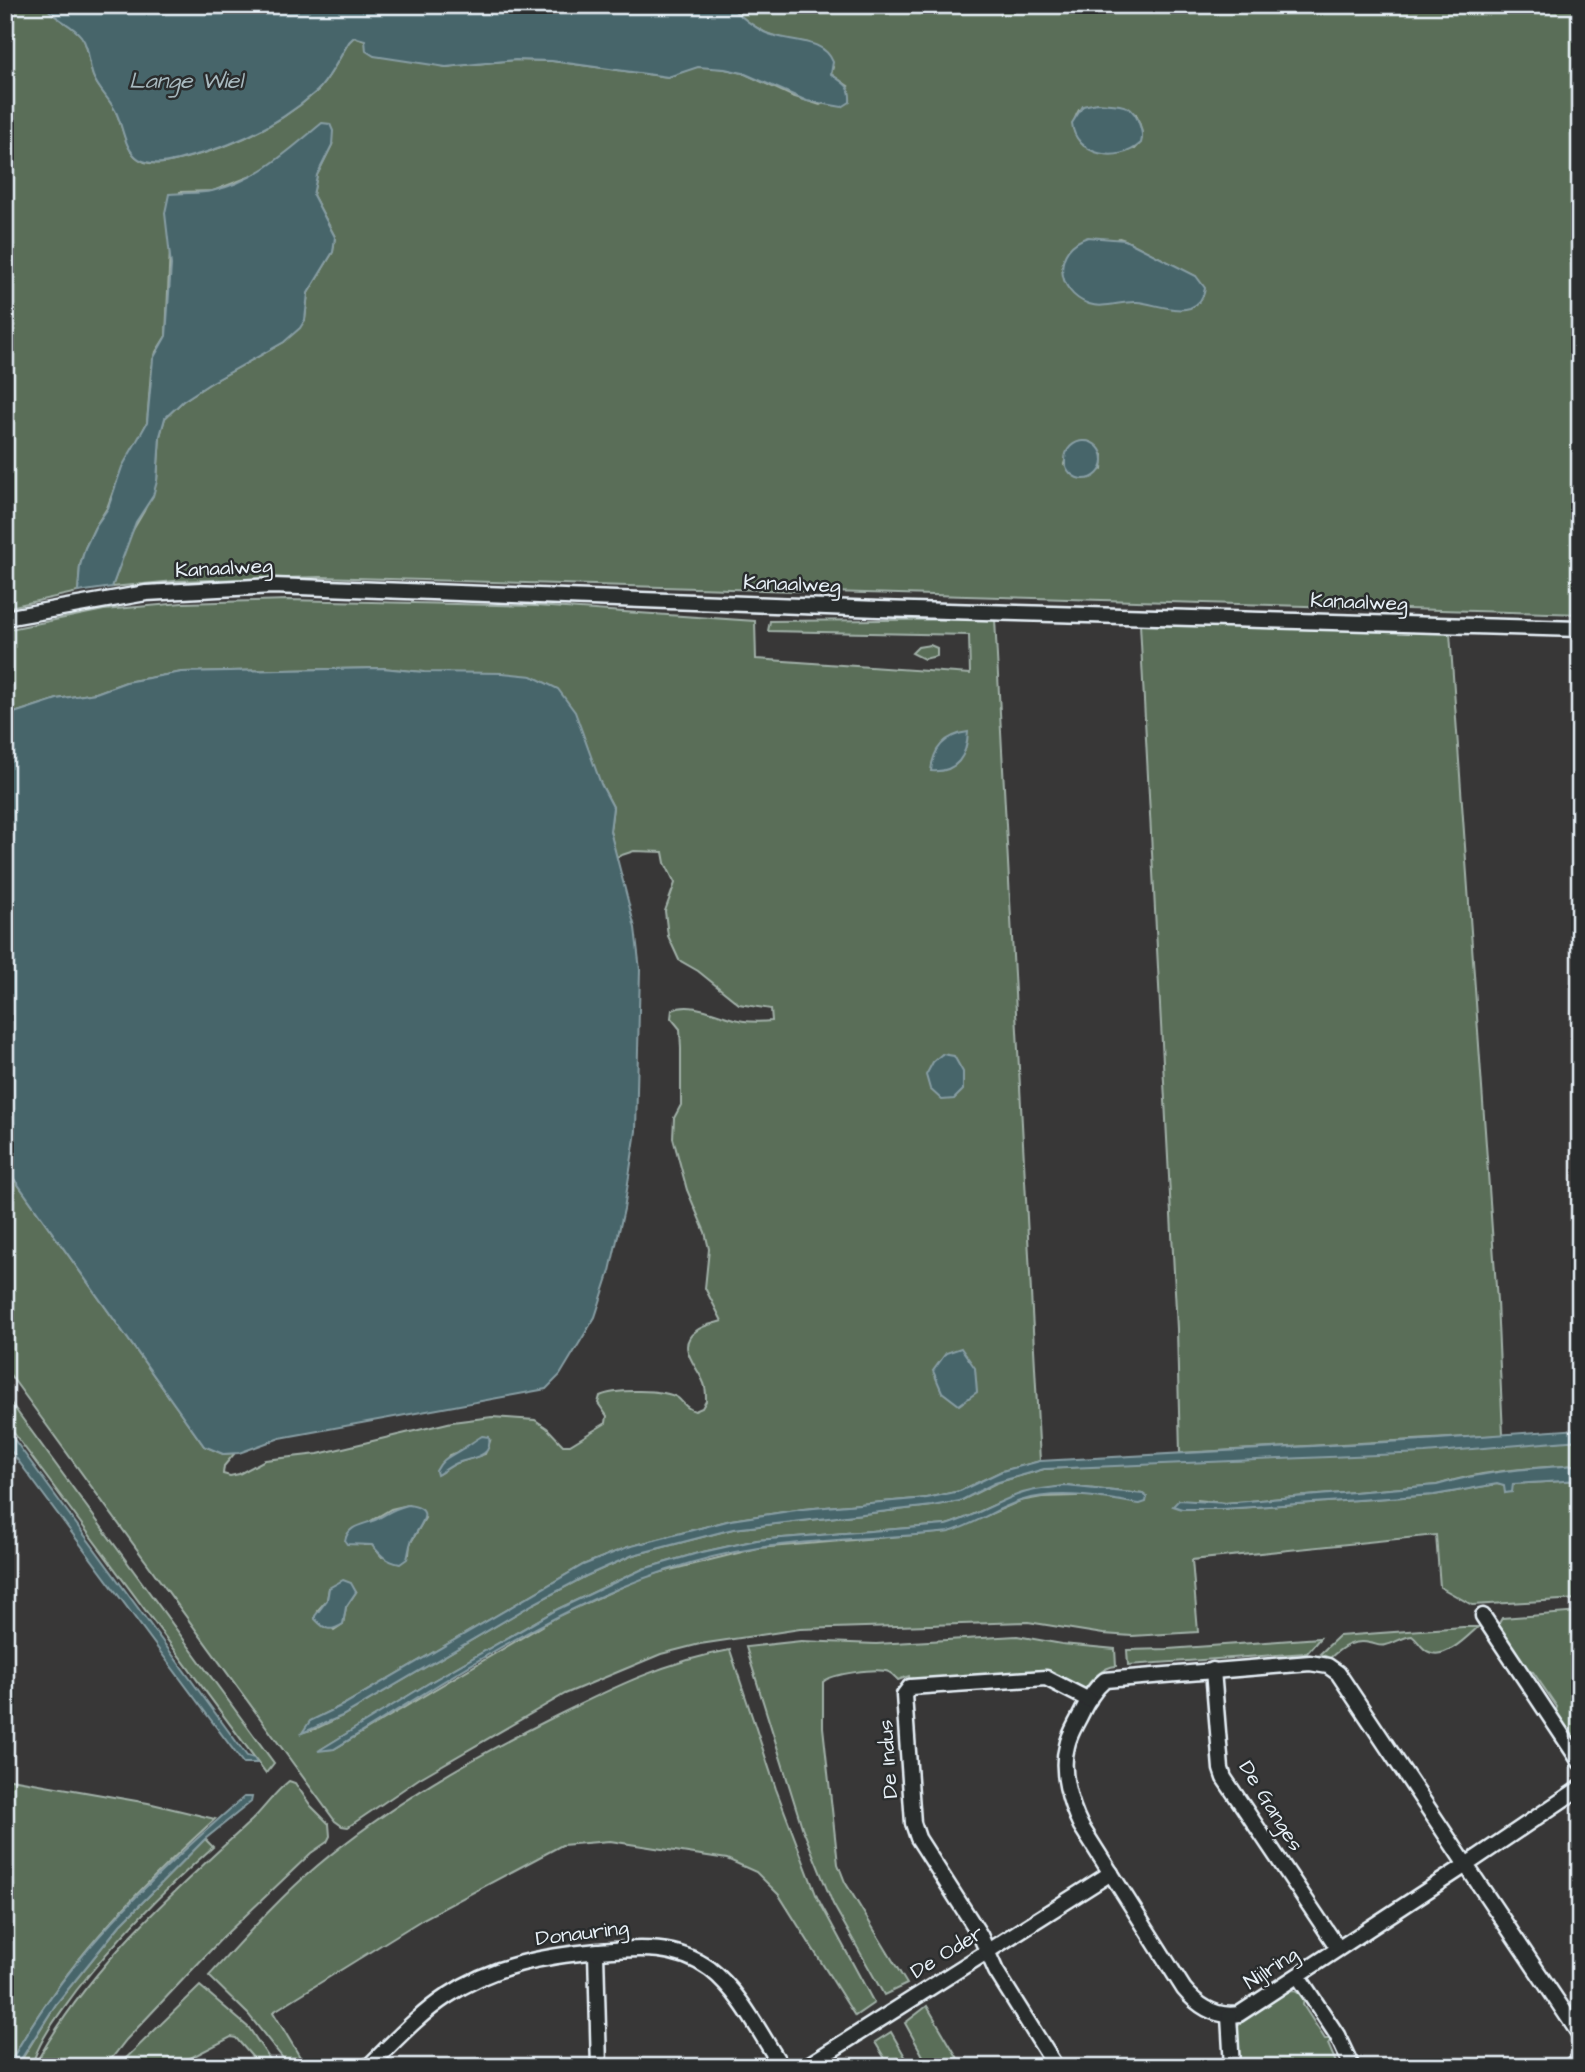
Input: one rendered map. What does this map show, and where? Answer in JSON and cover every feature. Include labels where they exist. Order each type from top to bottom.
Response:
[{"type":"street","name":"Kanaalweg","points":[[5,618],[146,593],[273,586],[879,609],[1580,629]]},
{"type":"street","points":[[1483,1616],[1580,1762]]},
{"type":"street","points":[[1232,2067],[1229,2016],[1217,2014],[1198,2003],[1184,1989],[1073,1810],[1065,1750],[1095,1688],[1105,1679],[1310,1662],[1328,1666],[1338,1673],[1580,2035]]},
{"type":"street","name":"De Ganges","points":[[1213,1670],[1224,1778],[1338,1948]]},
{"type":"street","name":"De Indus","points":[[1056,2067],[996,1971],[960,1903],[918,1838],[913,1823],[904,1695],[910,1687],[1046,1678],[1089,1700]]},
{"type":"street","name":"Nijlring","points":[[1229,2016],[1239,2014],[1298,1976],[1580,1788]]},
{"type":"street","name":"De Oder","points":[[805,2067],[1111,1874]]},
{"type":"street","name":"Donauring","points":[[368,2067],[422,2015],[473,1980],[523,1962],[549,1956],[643,1947],[686,1955],[730,1987],[782,2067]]},
{"type":"street","points":[[596,1952],[599,2067]]},
{"type":"street","points":[[1298,1976],[1337,2035],[1352,2067]]},
{"type":"street","points":[[1570,2067],[1580,2058]]},
{"type":"green space","points":[[5,5],[45,5],[80,35],[86,44],[93,76],[116,112],[128,146],[140,160],[159,163],[222,147],[272,124],[317,91],[354,37],[423,62],[446,67],[515,60],[552,61],[668,77],[698,66],[725,69],[743,73],[792,96],[820,105],[848,86],[831,74],[833,67],[809,43],[781,39],[766,33],[728,5],[1580,5],[1580,614],[320,577],[175,581],[112,587],[130,535],[157,481],[160,436],[165,418],[183,401],[209,384],[284,342],[305,320],[308,293],[333,252],[335,237],[313,195],[317,175],[332,145],[276,162],[254,175],[213,191],[180,192],[170,248],[166,336],[156,352],[151,372],[147,423],[85,548],[80,566],[78,592],[5,608]],"holes":[[[1079,110],[1136,114],[1142,133],[1139,145],[1135,149],[1084,146],[1074,129],[1074,120]],[[1119,238],[1195,276],[1146,301],[1094,303],[1074,294],[1063,274]],[[1083,441],[1090,442],[1103,455],[1102,469],[1089,478],[1064,464],[1069,449]]]},
{"type":"green space","points":[[288,600],[536,606],[755,621],[756,659],[970,674],[969,635],[768,631],[770,621],[995,619],[1040,1461],[1002,1471],[960,1491],[927,1498],[803,1509],[731,1520],[628,1547],[583,1565],[311,1721],[303,1732],[342,1716],[533,1604],[633,1555],[733,1529],[960,1501],[996,1483],[1044,1469],[1580,1440],[1580,1465],[1490,1473],[1437,1485],[1225,1503],[1197,1500],[1222,1509],[1434,1495],[1497,1484],[1505,1486],[1505,1492],[1513,1484],[1580,1480],[1580,1599],[1472,1605],[1440,1587],[1436,1535],[1192,1560],[1198,1632],[1132,1636],[1028,1622],[800,1629],[700,1644],[661,1654],[565,1694],[420,1778],[348,1827],[342,1826],[335,1821],[5,1368],[5,1166],[204,1446],[223,1454],[235,1453],[224,1466],[223,1474],[239,1474],[265,1460],[318,1454],[452,1422],[492,1417],[535,1420],[563,1445],[570,1445],[606,1423],[607,1416],[598,1403],[600,1396],[616,1392],[662,1393],[678,1398],[695,1411],[702,1408],[706,1401],[704,1384],[689,1355],[688,1342],[690,1336],[699,1329],[722,1321],[705,1288],[709,1249],[705,1232],[687,1190],[673,1138],[674,1118],[681,1105],[681,1049],[680,1029],[671,1018],[672,1010],[680,1007],[698,1008],[735,1019],[758,1022],[772,1021],[771,1009],[739,1004],[698,971],[679,960],[668,936],[665,911],[675,883],[665,863],[663,852],[634,851],[616,857],[610,831],[613,807],[601,784],[423,672],[382,668],[182,672],[126,682],[96,693],[57,699],[5,716],[5,630],[104,610],[182,603]],"holes":[[[490,1441],[485,1454],[454,1464],[437,1475],[449,1455]],[[1066,1486],[1143,1494],[1042,1497],[1020,1501],[949,1532],[758,1548],[646,1576],[560,1615],[334,1749],[320,1750],[558,1609],[643,1569],[757,1540],[946,1525],[1039,1491]],[[408,1505],[425,1518],[410,1544],[409,1554],[382,1557],[372,1545],[364,1545],[371,1521],[391,1509]],[[329,1588],[356,1592],[346,1607],[343,1624],[334,1630],[317,1611],[327,1600]]]},
{"type":"green space","points":[[1140,624],[1450,633],[1497,1301],[1503,1435],[1180,1453],[1177,1329]]},
{"type":"green space","points":[[930,645],[937,648],[937,656],[924,659],[912,653],[918,647]]},
{"type":"green space","points":[[5,1395],[274,1763],[266,1773],[5,1421]]},
{"type":"green space","points":[[1580,1612],[1580,1752],[1555,1714],[1557,1707],[1533,1672],[1526,1671],[1498,1625],[1502,1618]]},
{"type":"green space","points":[[1478,1627],[1442,1653],[1426,1651],[1412,1636],[1384,1646],[1353,1643],[1343,1647],[1330,1658],[1320,1654],[1339,1636]]},
{"type":"green space","points":[[1017,1636],[1115,1649],[1116,1666],[1097,1675],[1084,1691],[1052,1673],[1029,1672],[910,1684],[909,1676],[898,1680],[889,1672],[875,1670],[844,1674],[823,1682],[823,1727],[838,1864],[845,1882],[907,1984],[884,1995],[833,1904],[802,1827],[746,1647],[801,1641],[876,1644]]},
{"type":"green space","points":[[1320,1638],[1307,1653],[1128,1665],[1127,1650]]},
{"type":"green space","points":[[730,1650],[776,1789],[817,1897],[874,2003],[855,2016],[779,1895],[756,1872],[727,1859],[610,1841],[562,1845],[423,1919],[273,2012],[306,2067],[290,2067],[248,2014],[209,1976],[317,1866],[373,1823],[432,1784],[525,1732],[619,1686],[662,1668]]},
{"type":"green space","points":[[5,1778],[148,1803],[215,1819],[156,1875],[74,1965],[28,2032],[8,2067],[5,2067]]},
{"type":"green space","points":[[289,1781],[295,1783],[311,1806],[329,1824],[330,1836],[327,1842],[311,1853],[224,1936],[126,2040],[105,2067],[17,2067],[56,2004],[120,1925],[205,1839],[213,1847],[158,1898],[108,1952],[58,2015],[34,2059],[38,2059],[83,1991],[109,1960],[164,1902],[252,1820]]},
{"type":"green space","points":[[200,1986],[249,2028],[275,2067],[261,2067],[236,2038],[231,2037],[173,2067],[117,2067]]},
{"type":"green space","points":[[1295,1991],[1304,1997],[1303,2005],[1325,2039],[1331,2039],[1328,2044],[1338,2067],[1238,2067],[1238,2025],[1285,1992]]},
{"type":"green space","points":[[927,2006],[963,2067],[929,2067],[905,2023]]},
{"type":"green space","points":[[891,2032],[911,2067],[890,2067],[875,2042]]},
{"type":"water","name":"Lange Wiel","points":[[45,5],[728,5],[764,32],[821,48],[833,62],[831,74],[848,88],[850,102],[842,107],[807,101],[743,73],[725,69],[698,67],[668,77],[552,61],[515,60],[446,67],[374,56],[366,51],[365,40],[354,37],[317,91],[272,124],[203,153],[168,162],[150,163],[139,159],[130,150],[116,112],[93,76],[86,45],[81,36]]},
{"type":"water","points":[[1097,103],[1129,108],[1137,118],[1141,143],[1132,150],[1110,155],[1089,149],[1081,143],[1072,123],[1083,106]]},
{"type":"water","points":[[322,123],[330,124],[333,131],[332,145],[317,175],[313,195],[335,237],[333,252],[308,293],[305,320],[284,342],[209,384],[183,401],[165,418],[160,436],[157,481],[153,496],[136,522],[112,587],[78,592],[80,566],[85,548],[108,508],[122,467],[147,423],[153,359],[166,336],[171,265],[165,213],[169,194],[212,191],[243,180],[271,164]]},
{"type":"water","points":[[1088,237],[1125,240],[1196,276],[1205,288],[1202,297],[1190,308],[1184,309],[1137,302],[1089,304],[1069,290],[1062,270],[1068,250]]},
{"type":"water","points":[[1084,441],[1097,447],[1103,460],[1097,473],[1084,479],[1071,473],[1065,460],[1071,447]]},
{"type":"water","points":[[382,668],[532,676],[558,689],[575,712],[601,784],[613,807],[610,831],[635,928],[640,970],[636,1131],[624,1209],[610,1271],[595,1317],[560,1375],[546,1389],[280,1438],[239,1453],[223,1454],[204,1446],[5,1166],[5,716],[57,699],[96,693],[126,682],[182,672]]},
{"type":"water","points":[[968,732],[959,761],[948,769],[931,771],[934,756],[942,744],[953,736]]},
{"type":"water","points":[[942,1054],[954,1056],[963,1072],[963,1090],[954,1099],[942,1100],[930,1089],[926,1075],[933,1062]]},
{"type":"water","points":[[961,1348],[975,1368],[977,1392],[959,1405],[942,1392],[933,1371],[946,1353]]},
{"type":"water","points":[[5,1427],[247,1756],[254,1758],[257,1763],[243,1763],[5,1443]]},
{"type":"water","points":[[1580,1429],[1580,1440],[1425,1453],[1044,1469],[995,1483],[960,1501],[733,1529],[633,1555],[586,1576],[342,1716],[302,1733],[310,1721],[343,1705],[583,1565],[628,1547],[731,1520],[803,1509],[927,1498],[960,1491],[1002,1471],[1040,1461]]},
{"type":"water","points":[[482,1436],[489,1437],[485,1453],[457,1463],[437,1475],[436,1471],[444,1460]]},
{"type":"water","points":[[1580,1465],[1580,1480],[1513,1484],[1512,1492],[1505,1493],[1504,1486],[1497,1484],[1434,1495],[1222,1509],[1182,1509],[1173,1506],[1179,1500],[1225,1503],[1437,1485],[1490,1473]]},
{"type":"water","points":[[1066,1486],[1143,1494],[1147,1497],[1146,1502],[1140,1504],[1065,1495],[1035,1497],[1011,1504],[949,1532],[782,1545],[701,1560],[645,1578],[537,1627],[334,1749],[318,1751],[558,1609],[643,1569],[757,1540],[946,1525],[1023,1493]]},
{"type":"water","points":[[408,1505],[423,1510],[424,1519],[411,1542],[407,1559],[400,1564],[384,1558],[372,1545],[347,1544],[345,1541],[353,1528]]},
{"type":"water","points":[[343,1580],[351,1583],[356,1592],[346,1607],[343,1624],[335,1628],[325,1628],[315,1616],[327,1600],[329,1588]]},
{"type":"water","points":[[244,1797],[252,1797],[251,1802],[205,1839],[120,1925],[56,2004],[16,2067],[8,2067],[30,2028],[83,1955],[177,1856]]}]
